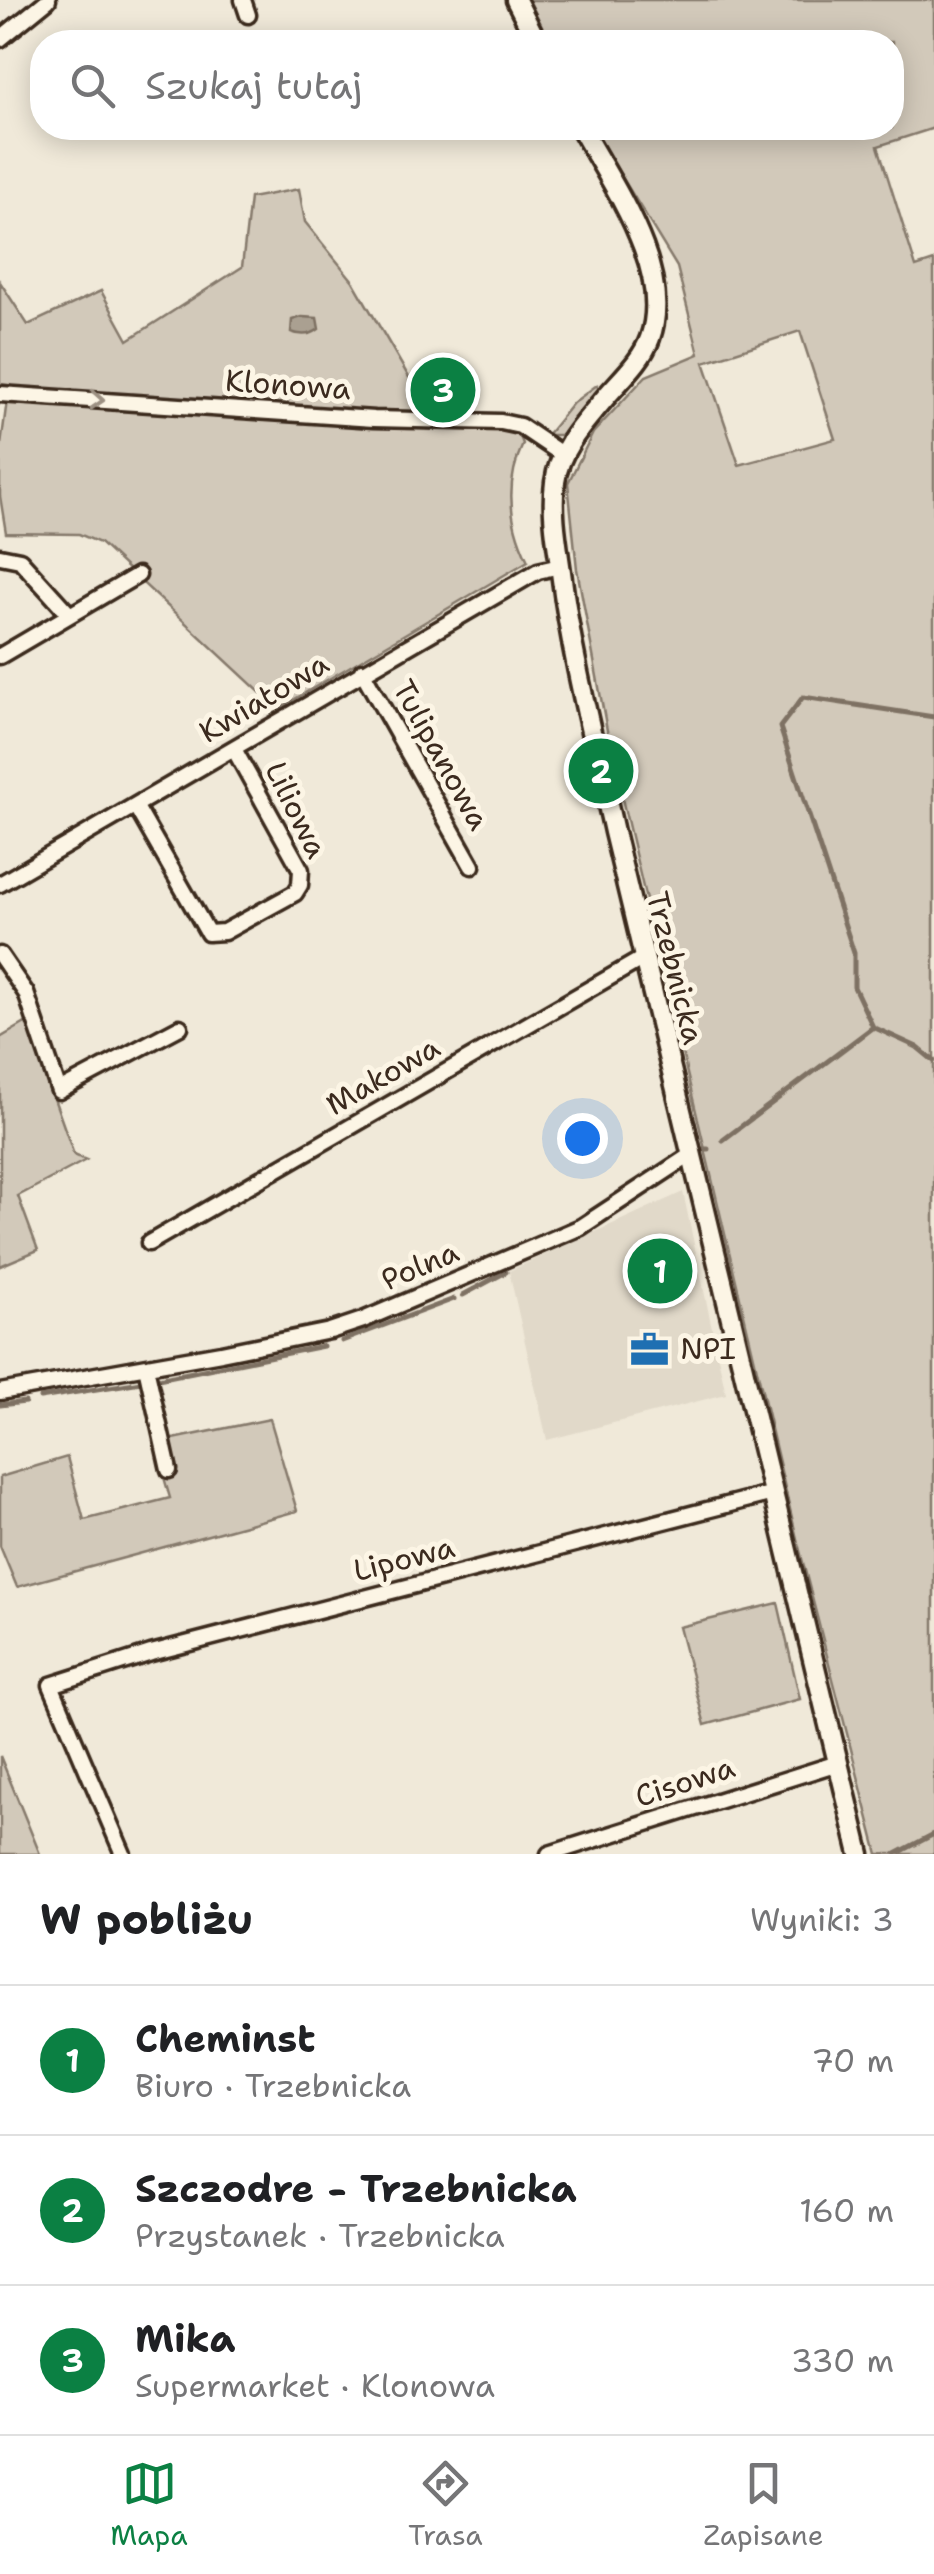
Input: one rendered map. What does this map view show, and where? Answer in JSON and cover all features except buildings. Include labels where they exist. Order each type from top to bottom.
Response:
[{"type":"street","points":[[0,39],[48,0]]},
{"type":"street","points":[[516,0],[531,30]]},
{"type":"street","name":"Trzebnicka","points":[[588,140],[645,251],[656,298],[650,338],[578,432],[557,468],[554,496],[560,566],[580,685],[860,1854]]},
{"type":"street","name":"Klonowa","points":[[0,394],[427,421],[484,420],[520,426],[563,456]]},
{"type":"street","points":[[0,556],[20,560],[69,614]]},
{"type":"street","name":"Kwiatowa","points":[[0,884],[538,571],[560,566]]},
{"type":"street","points":[[0,656],[138,575]]},
{"type":"street","name":"Tulipanowa","points":[[362,671],[472,866]]},
{"type":"street","name":"Liliowa","points":[[136,807],[208,933],[224,932],[294,894],[301,870],[234,750]]},
{"type":"street","name":"Makowa","points":[[149,1243],[645,956]]},
{"type":"street","points":[[1,960],[26,994],[60,1091],[180,1027]]},
{"type":"street","name":"Polna","points":[[0,1392],[330,1331],[581,1228],[692,1154]]},
{"type":"street","points":[[146,1367],[169,1470]]},
{"type":"street","name":"Lipowa","points":[[124,1854],[51,1685],[151,1653],[773,1493]]},
{"type":"street","name":"Cisowa","points":[[550,1854],[838,1763]]},
{"type":"shaded area","points":[[529,0],[934,0],[934,128],[904,138],[904,30],[544,30]]},
{"type":"shaded area","points":[[599,140],[897,140],[878,146],[916,267],[934,261],[934,1854],[878,1854],[798,1543],[611,752],[577,569],[568,483],[593,433],[646,376],[699,354],[677,267]],"holes":[[[800,331],[835,439],[739,465],[704,362]]]},
{"type":"shaded area","points":[[299,189],[305,222],[353,281],[439,429],[518,431],[523,444],[514,473],[513,518],[528,561],[278,709],[100,543],[79,534],[6,533],[0,496],[0,453],[9,385],[0,384],[0,282],[28,325],[101,291],[128,340],[242,267],[250,198]]},
{"type":"shaded area","points":[[317,318],[319,329],[305,335],[291,332],[292,320]]},
{"type":"shaded area","points":[[597,385],[599,390],[562,435],[547,435],[573,403]]},
{"type":"shaded area","points":[[27,1022],[74,1155],[86,1160],[18,1196],[38,1250],[0,1266],[0,1038]]},
{"type":"shaded area","points":[[683,1192],[726,1394],[547,1440],[509,1271]]},
{"type":"shaded area","points":[[270,1419],[297,1511],[17,1587],[0,1546],[0,1477],[67,1457],[84,1520],[170,1498],[154,1443]]},
{"type":"shaded area","points":[[778,1603],[800,1699],[705,1725],[679,1627]]},
{"type":"shaded area","points":[[0,1756],[40,1854],[0,1854]]},
{"type":"waterway","points":[[934,717],[803,697],[780,727],[854,953],[854,987],[873,1027],[917,1047],[934,1061]]},
{"type":"waterway","points":[[723,1140],[873,1027]]},
{"type":"waterway","points":[[703,1149],[708,1149]]},
{"type":"waterway","points":[[463,1295],[506,1272]]},
{"type":"waterway","points":[[342,1341],[454,1299]]},
{"type":"waterway","points":[[158,1379],[323,1346]]},
{"type":"waterway","points":[[40,1398],[141,1382]]},
{"type":"waterway","points":[[0,1405],[25,1402]]},
{"type":"waterway","points":[[896,1854],[934,1834]]},
{"type":"place","name":"Mika","points":[[443,390]]},
{"type":"place","name":"Szczodre - Trzebnicka","points":[[601,771]]},
{"type":"place","name":"Cheminst","points":[[660,1271]]},
{"type":"place","name":"NPI","points":[[650,1349]]}]
